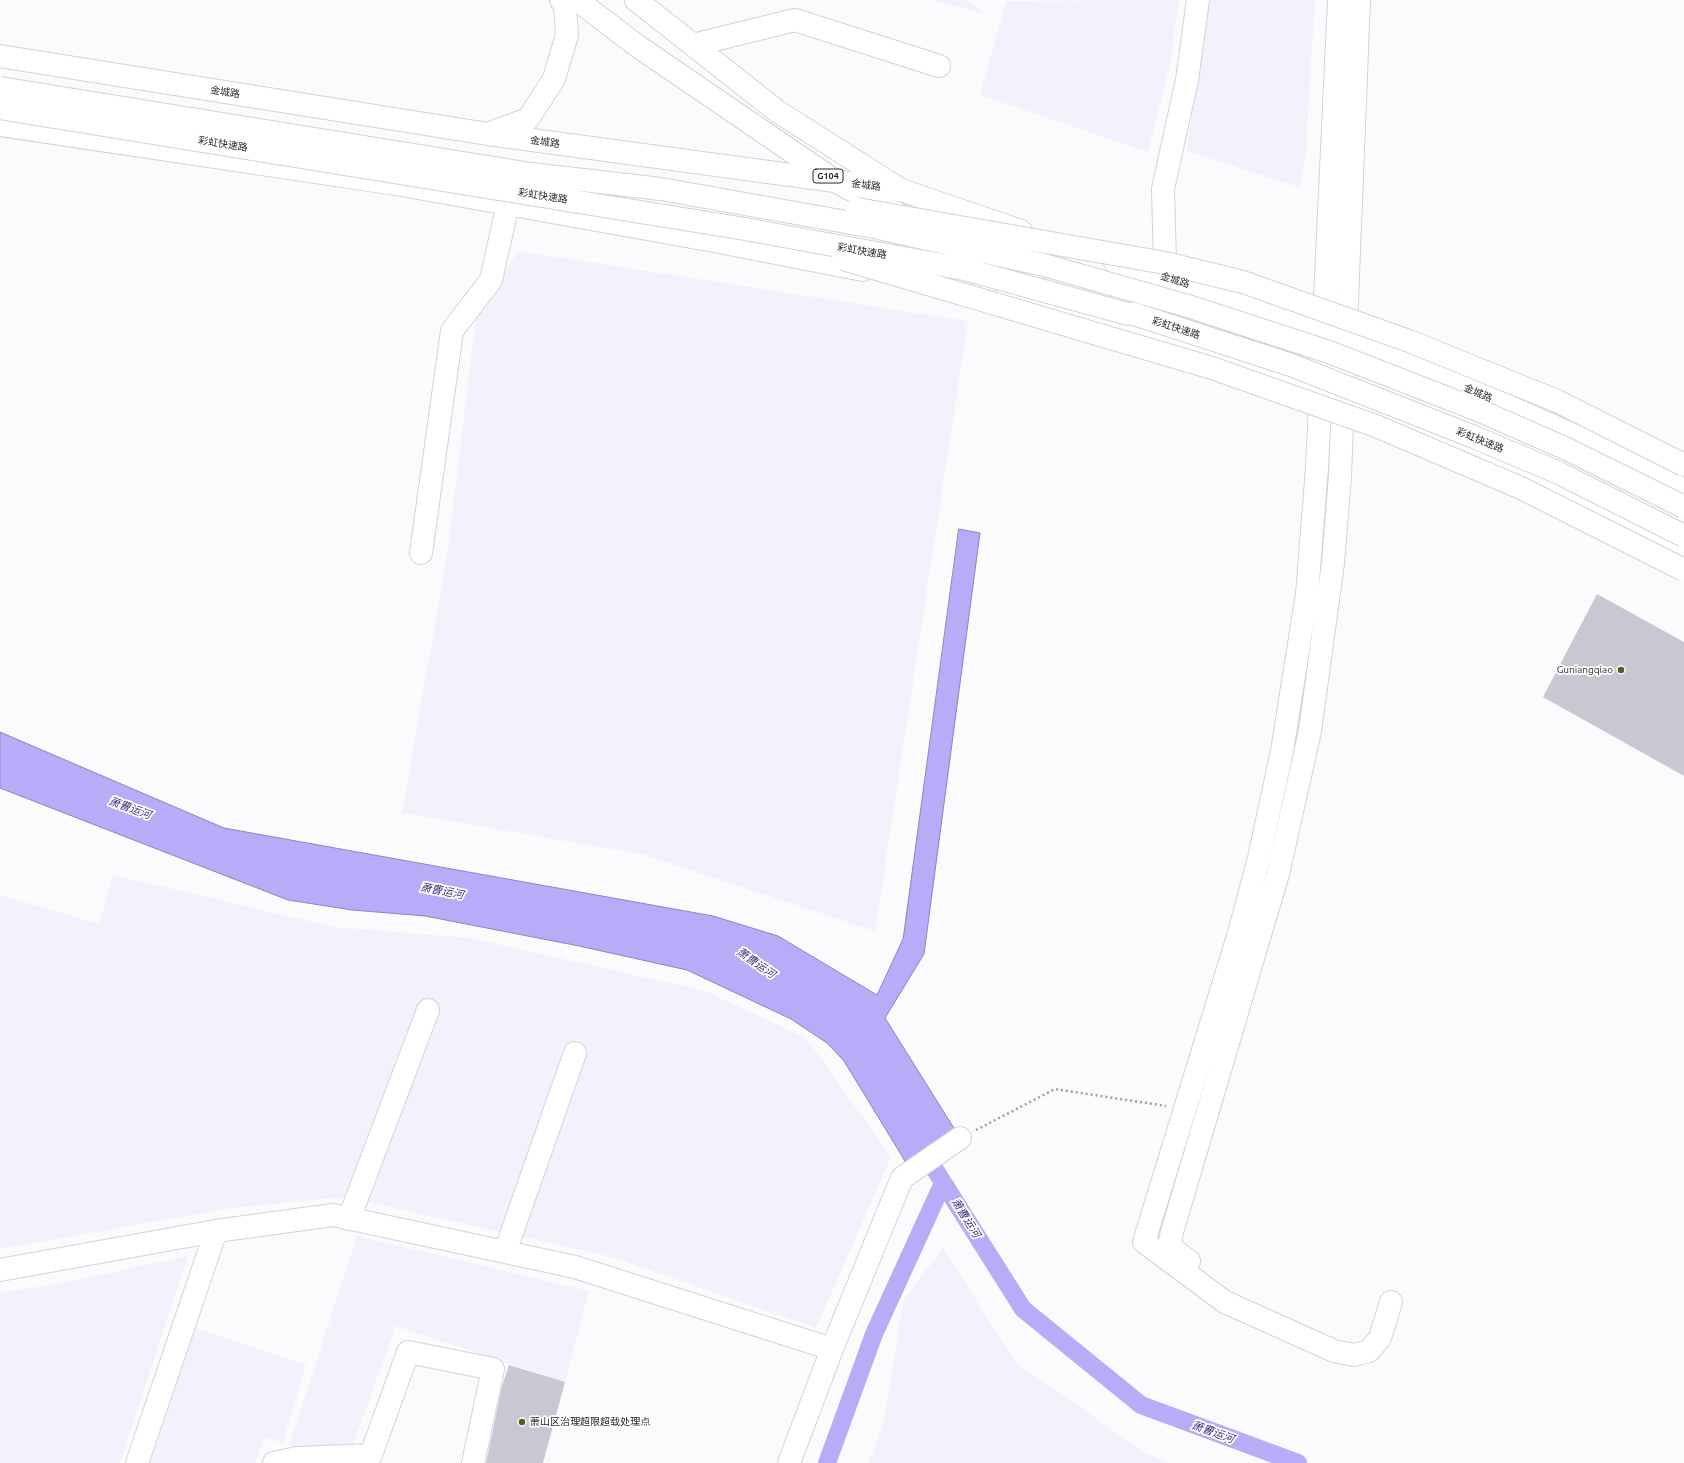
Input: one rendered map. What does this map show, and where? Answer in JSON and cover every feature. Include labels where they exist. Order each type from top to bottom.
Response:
[{"type":"main road","points":[[488,134],[528,119],[554,79],[567,35],[565,6],[561,0]]},
{"type":"main road","name":"G104","points":[[577,0],[636,45],[835,181],[1100,317]]},
{"type":"main road","name":"G104","points":[[636,0],[777,111],[901,190]]},
{"type":"main road","points":[[1165,263],[1163,189],[1187,80],[1198,0]]},
{"type":"main road","points":[[1339,0],[1334,329],[1342,400],[1340,476],[1333,563],[1310,731],[1276,882],[1169,1246],[1230,1292],[1289,1319],[1353,1342],[1361,1341],[1366,1338],[1386,1300],[1380,1338],[1369,1351],[1354,1355],[1334,1351],[1225,1302],[1144,1242],[1243,918],[1259,858],[1282,751],[1306,594],[1317,468],[1321,393],[1334,329],[1359,0]]},
{"type":"main road","points":[[693,45],[795,20],[939,66]]},
{"type":"main road","name":"金城路","points":[[0,56],[488,134],[901,190],[1056,243],[1334,329],[1623,457],[1684,490]]},
{"type":"main road","name":"彩虹快速路","points":[[0,88],[531,174],[661,189],[874,227],[1044,265],[1188,306],[1329,352],[1478,410],[1567,449],[1684,507]]},
{"type":"main road","name":"彩虹快速路","points":[[0,108],[739,228],[964,269],[1128,314],[1134,314],[1291,365],[1474,437],[1559,473],[1684,536]]},
{"type":"main road","points":[[0,125],[396,184],[714,241],[1100,317],[1342,400],[1529,478],[1684,553]]},
{"type":"main road","points":[[661,189],[838,206],[1165,263],[1243,282],[1408,341],[1557,401],[1684,464]]},
{"type":"main road","points":[[421,553],[452,331],[491,280],[508,204]]},
{"type":"main road","points":[[739,228],[1212,368],[1376,426],[1521,488],[1684,570]]},
{"type":"main road","points":[[349,1219],[428,1010]]},
{"type":"main road","points":[[505,1252],[575,1053]]},
{"type":"main road","points":[[789,1463],[832,1349],[902,1178],[960,1138]]},
{"type":"main road","points":[[0,1270],[216,1230],[333,1215],[575,1267],[832,1349]]},
{"type":"main road","points":[[137,1463],[216,1230]]},
{"type":"main road","points":[[274,1463],[297,1458],[371,1455],[408,1352],[493,1369],[473,1463]]},
{"type":"path","points":[[960,1138],[1055,1089],[1184,1110]]},
{"type":"shaded area","points":[[930,0],[966,0],[986,14]]},
{"type":"shaded area","points":[[1179,0],[1170,64],[1148,152],[980,95],[1006,1]]},
{"type":"shaded area","points":[[1208,0],[1315,0],[1305,162],[1299,187],[1187,151]]},
{"type":"shaded area","points":[[518,251],[968,321],[875,931],[642,854],[402,813],[447,555],[476,319]]},
{"type":"shaded area","points":[[113,875],[334,927],[470,938],[705,991],[806,1038],[891,1157],[816,1328],[612,1257],[345,1197],[232,1208],[0,1249],[0,895],[99,924]]},
{"type":"shaded area","points":[[357,1236],[589,1291],[565,1382],[396,1326],[352,1447],[289,1446]]},
{"type":"shaded area","points":[[943,1248],[1016,1363],[1144,1452],[1168,1463],[869,1463],[885,1416],[903,1301]]},
{"type":"shaded area","points":[[188,1256],[120,1463],[0,1463],[0,1293],[57,1284]]},
{"type":"shaded area","points":[[193,1327],[306,1365],[283,1443],[265,1437],[255,1463],[150,1463],[170,1404]]},
{"type":"water","points":[[959,529],[980,533],[924,954],[885,1018],[957,1133],[908,1166],[844,1061],[827,1043],[791,1019],[687,970],[579,946],[425,916],[352,910],[288,900],[0,788],[0,732],[224,828],[713,916],[778,936],[877,995],[903,939]]},
{"type":"building","name":"Guniangqiao","points":[[1597,594],[1684,642],[1684,776],[1543,697]]},
{"type":"building","name":"萧山区治理超限超载处理点","points":[[509,1365],[565,1382],[543,1463],[486,1463],[502,1386]]},
{"type":"waterway","name":"萧曹运河","points":[[922,1149],[1023,1309],[1141,1405],[1298,1463]]},
{"type":"waterway","points":[[827,1463],[874,1334],[943,1183]]},
{"type":"place","name":"Guniangqiao","points":[[1621,670]]},
{"type":"place","name":"萧山区治理超限超载处理点","points":[[522,1422]]}]
